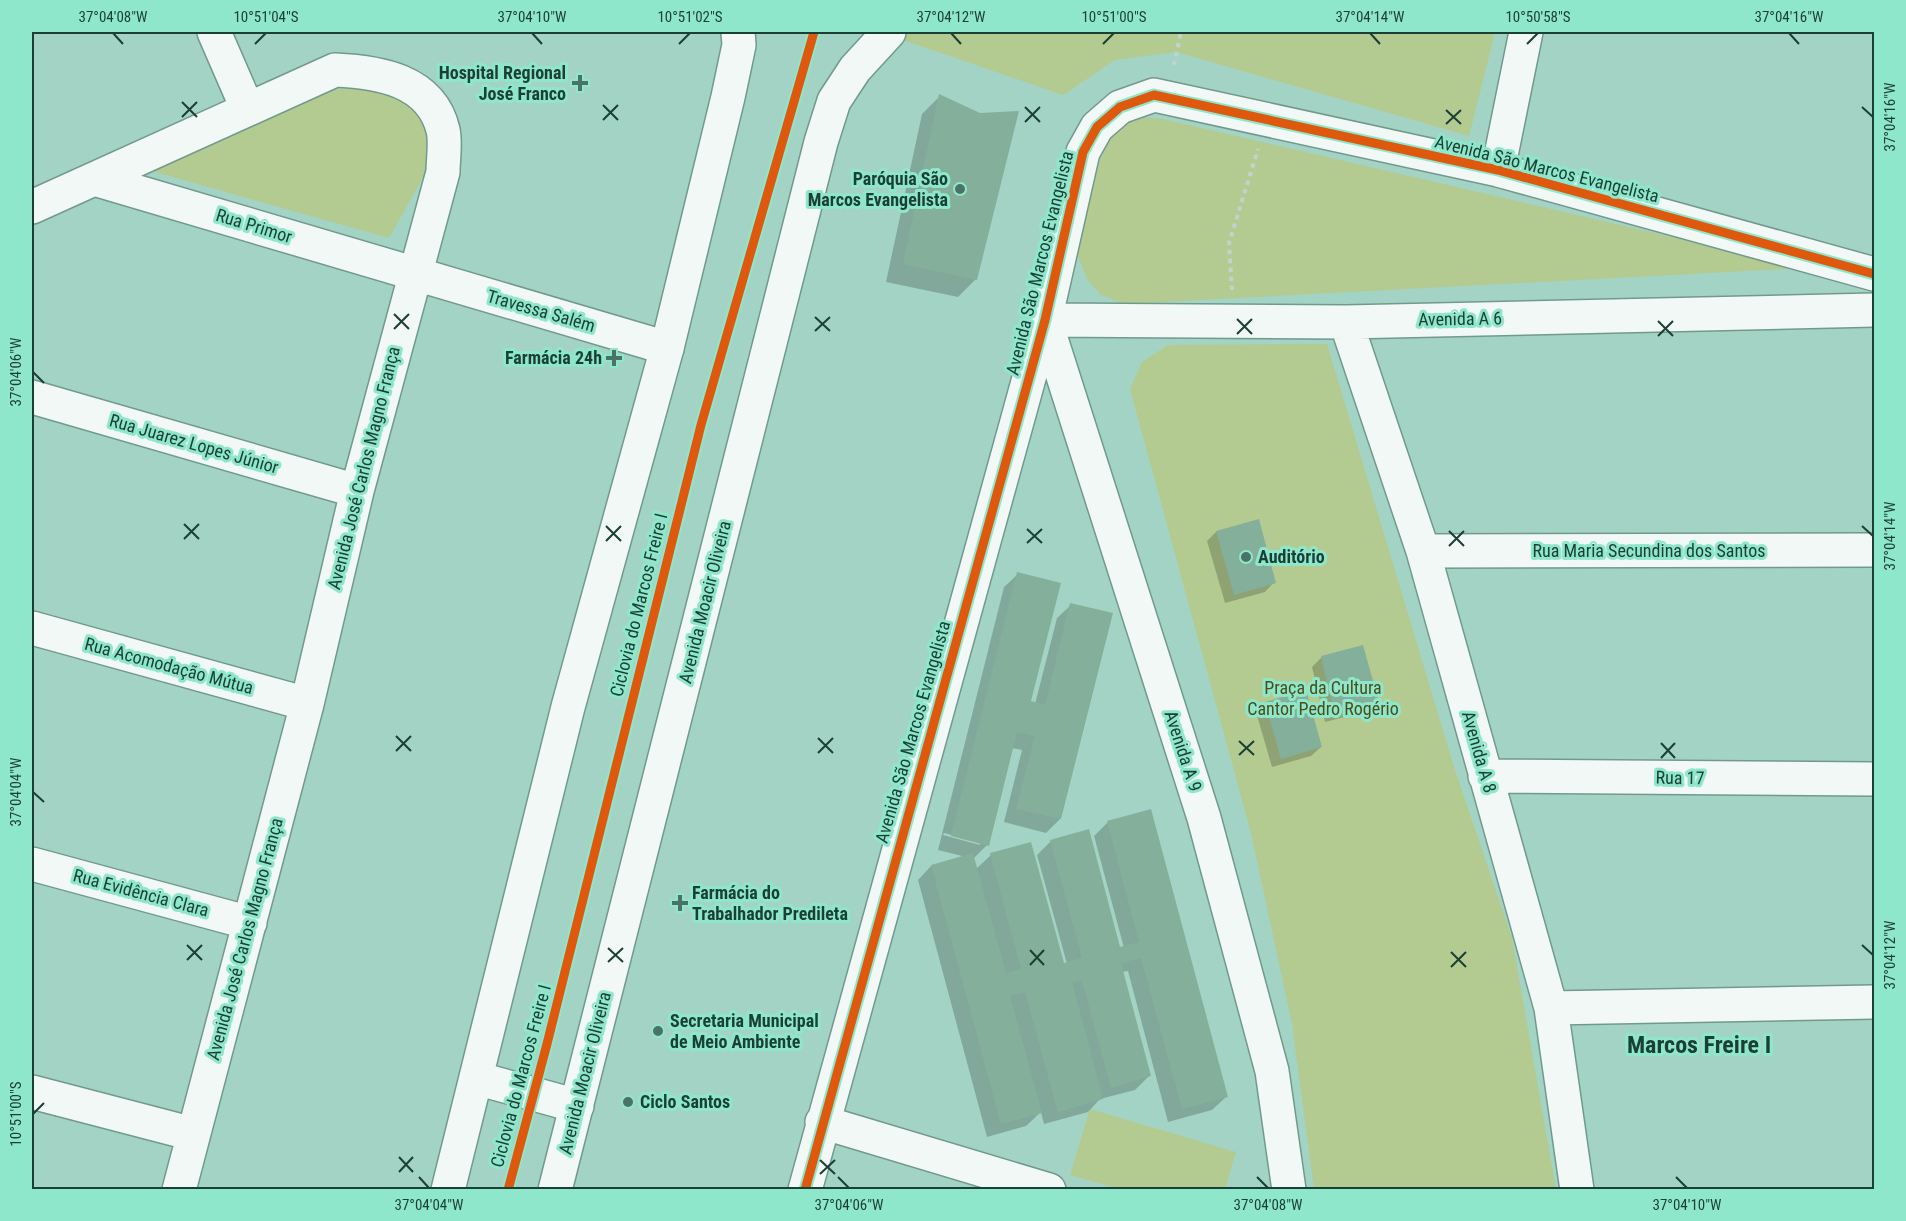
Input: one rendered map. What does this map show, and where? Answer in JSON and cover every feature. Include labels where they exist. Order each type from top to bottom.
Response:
[{"type":"street","points":[[214,32],[247,108]]},
{"type":"street","points":[[448,1190],[567,707],[667,348],[728,97],[739,45],[738,32]]},
{"type":"street","name":"Avenida Moacir Oliveira","points":[[555,1190],[821,142],[834,101],[855,69],[889,32]]},
{"type":"street","points":[[1498,170],[1526,32]]},
{"type":"street","name":"Avenida José Carlos Magno França","points":[[32,207],[335,70],[372,71],[407,83],[429,99],[444,131],[443,172],[357,491],[306,704],[179,1190]]},
{"type":"street","name":"Avenida São Marcos Evangelista","points":[[805,1190],[1046,320],[1083,152],[1098,127],[1120,107],[1154,95],[1498,170],[1875,274]]},
{"type":"street","name":"Rua Primor","points":[[94,178],[414,274]]},
{"type":"street","name":"Travessa Salém","points":[[414,274],[667,348]]},
{"type":"street","name":"Avenida A 6","points":[[1046,320],[1346,322],[1875,310]]},
{"type":"street","name":"Avenida A 9","points":[[1046,320],[1204,818],[1272,1071],[1289,1190]]},
{"type":"street","name":"Avenida A 8","points":[[1346,322],[1423,552],[1551,1008],[1577,1190]]},
{"type":"street","name":"Rua Juarez Lopes Júnior","points":[[32,397],[357,491]]},
{"type":"street","name":"Rua Maria Secundina dos Santos","points":[[1423,552],[1875,550]]},
{"type":"street","name":"Rua Acomodação Mútua","points":[[32,628],[306,704]]},
{"type":"street","name":"Rua 17","points":[[1485,776],[1875,779]]},
{"type":"street","name":"Rua Evidência Clara","points":[[32,864],[250,922]]},
{"type":"street","points":[[1551,1008],[1875,1002]]},
{"type":"street","points":[[476,1078],[577,1106]]},
{"type":"street","points":[[32,1092],[193,1134]]},
{"type":"street","points":[[822,1122],[1049,1190]]},
{"type":"path","points":[[1234,321],[1229,243],[1268,120]]},
{"type":"green space","points":[[908,32],[1495,32],[1469,136],[1176,52],[1115,60],[1063,95],[900,39]]},
{"type":"green space","points":[[358,85],[395,94],[431,125],[426,172],[389,238],[137,167],[305,96]]},
{"type":"green space","points":[[1131,116],[1163,119],[1806,268],[1124,304],[1101,295],[1088,281],[1075,249],[1084,205],[1110,133]]},
{"type":"green space","name":"Praça da Cultura Cantor Pedro Rogério","points":[[1327,344],[1454,767],[1512,938],[1556,1189],[1314,1189],[1292,1024],[1251,833],[1130,389],[1142,362],[1168,345]]},
{"type":"green space","points":[[1090,1109],[1236,1152],[1225,1189],[1119,1189],[1070,1175]]},
{"type":"building","name":"Paróquia São Marcos Evangelista","points":[[939,94],[980,113],[1019,111],[977,280],[903,264]]},
{"type":"building","name":"Auditório","points":[[1259,519],[1276,583],[1234,595],[1216,531]]},
{"type":"building","points":[[1017,572],[1061,583],[1031,701],[1045,705],[1070,603],[1113,613],[1061,819],[1016,809],[1035,736],[1017,732],[989,846],[951,836]]},
{"type":"building","points":[[1363,645],[1379,702],[1334,713],[1321,656]]},
{"type":"building","points":[[1306,690],[1322,747],[1281,759],[1265,702]]},
{"type":"building","points":[[1151,809],[1228,1097],[1182,1109],[1141,958],[1121,963],[1151,1076],[1111,1088],[1082,980],[1072,982],[1103,1099],[1058,1112],[1025,992],[1010,996],[1042,1113],[1001,1124],[931,865],[973,853],[1006,973],[1021,969],[990,853],[1031,842],[1064,963],[1082,958],[1050,840],[1089,829],[1120,947],[1139,942],[1107,821]]},
{"type":"cycle path","name":"Ciclovia do Marcos Freire I","points":[[508,1190],[547,1044],[701,425],[814,32]]},
{"type":"cycle path","points":[[805,1190],[1045,320],[1083,152],[1097,127],[1120,107],[1154,95],[1498,170],[1874,274]]},
{"type":"place","name":"Hospital Regional José Franco","points":[[580,83]]},
{"type":"place","name":"Paróquia São Marcos Evangelista","points":[[960,189]]},
{"type":"place","name":"Farmácia 24h","points":[[614,358]]},
{"type":"place","name":"Auditório","points":[[1246,557]]},
{"type":"place","name":"Farmácia do Trabalhador Predileta","points":[[680,903]]},
{"type":"place","name":"Secretaria Municipal de Meio Ambiente","points":[[658,1031]]},
{"type":"place","name":"Ciclo Santos","points":[[628,1102]]},
{"type":"district","name":"Marcos Freire I","points":[[1699,1045]]}]
